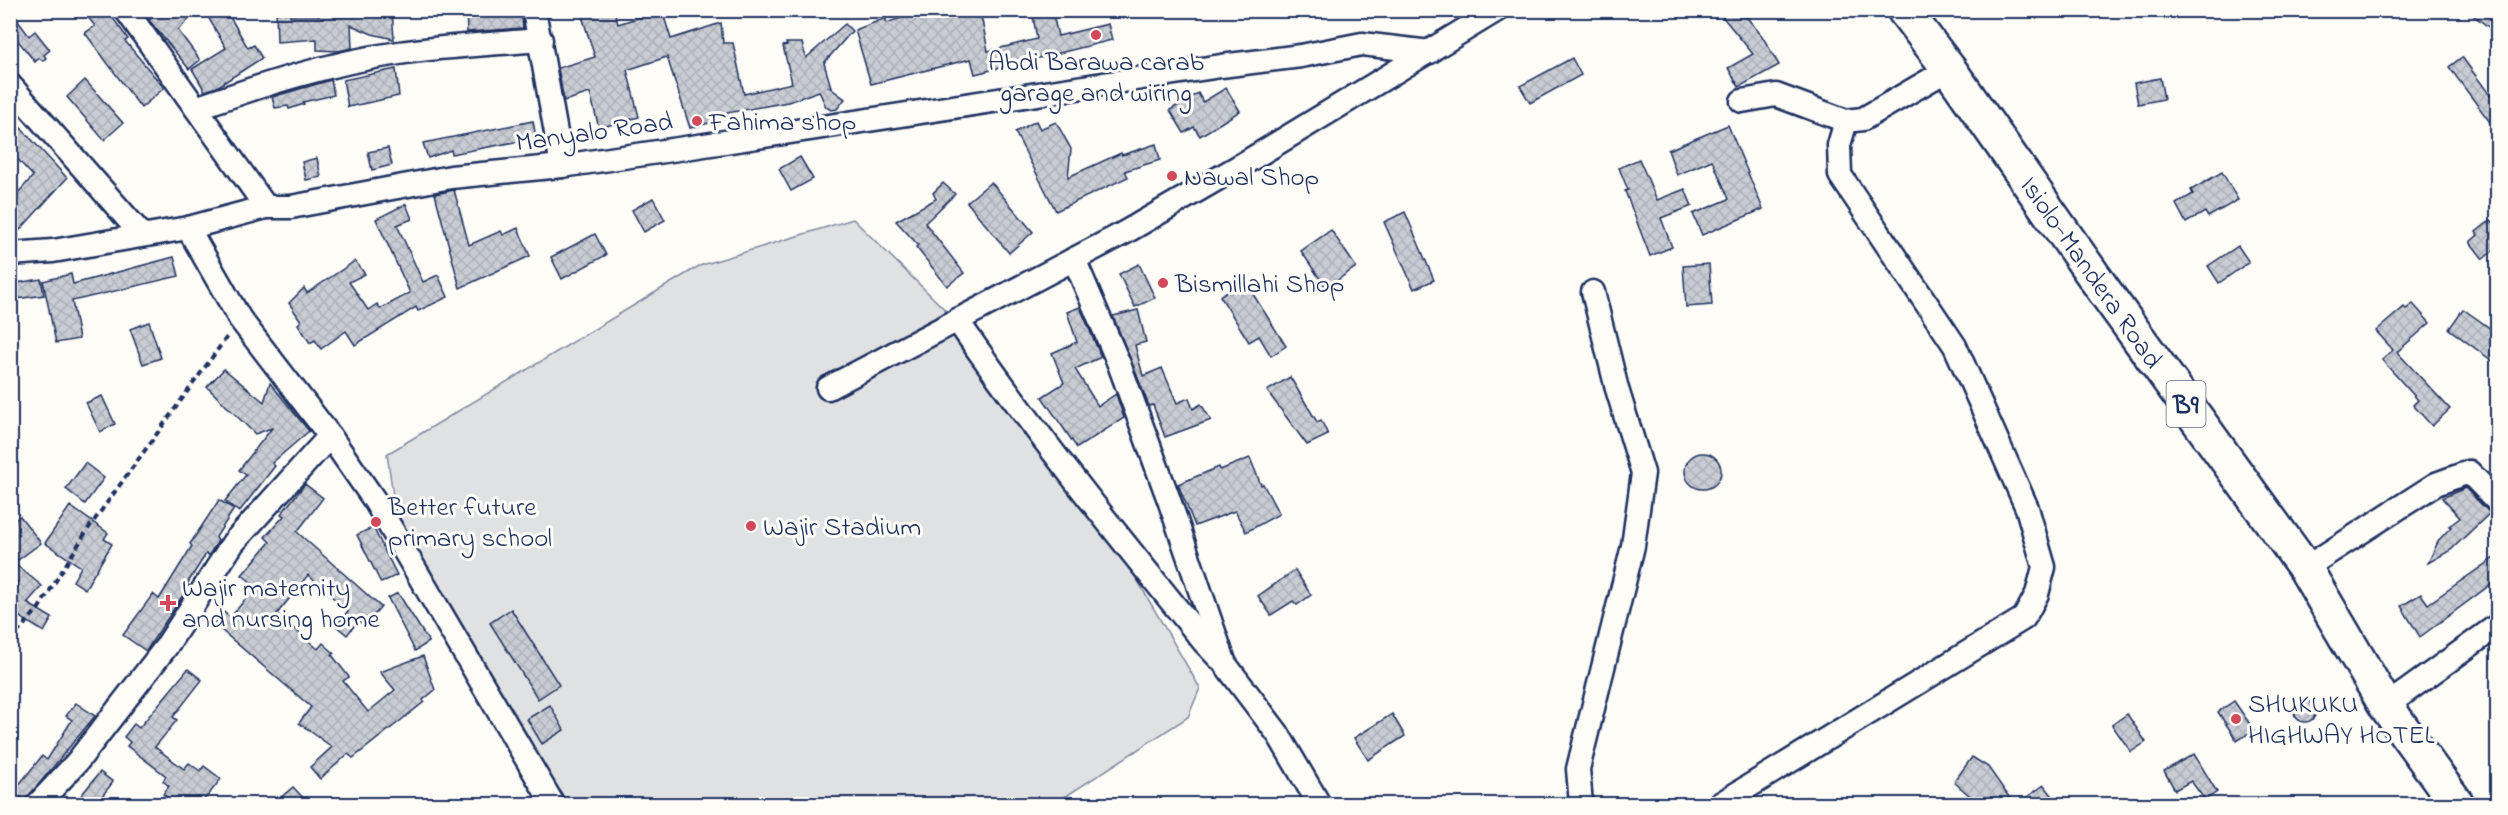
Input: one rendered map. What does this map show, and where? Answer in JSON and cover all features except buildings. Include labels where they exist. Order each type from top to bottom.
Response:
[{"type":"highway","name":"Isiolo-Mandera Road","points":[[1904,10],[1949,69],[2105,292],[2305,568],[2386,706],[2457,804]]},
{"type":"street","points":[[126,10],[266,207]]},
{"type":"street","points":[[534,10],[562,166]]},
{"type":"street","points":[[828,388],[1074,259],[1223,176],[1497,10]]},
{"type":"street","points":[[196,108],[272,81],[321,68],[399,53],[541,40]]},
{"type":"street","name":"Manyalo Road","points":[[10,254],[53,251],[188,228],[266,207],[291,207],[451,177],[562,166],[1221,66],[1301,56],[1362,44],[1430,52]]},
{"type":"street","points":[[1742,101],[1776,95],[1846,121],[1863,119],[1949,69]]},
{"type":"street","points":[[10,85],[142,235]]},
{"type":"street","points":[[1720,804],[2024,618],[2037,594],[2044,567],[2027,508],[1954,346],[1840,175],[1839,145],[1846,121]]},
{"type":"street","points":[[188,228],[240,319],[330,436],[375,501],[553,804]]},
{"type":"street","points":[[1074,259],[1123,375],[1225,664]]},
{"type":"street","points":[[1581,804],[1578,769],[1633,546],[1643,473],[1617,389],[1593,292]]},
{"type":"street","points":[[957,320],[1015,404],[1096,509],[1204,642],[1225,664],[1278,735],[1319,804]]},
{"type":"street","points":[[38,804],[77,762],[166,647],[234,543],[330,436]]},
{"type":"street","points":[[2305,568],[2436,484],[2469,472],[2497,502]]},
{"type":"street","points":[[2386,706],[2498,625]]},
{"type":"path","points":[[10,641],[39,608],[88,529],[240,319]]},
{"type":"shaded area","name":"Wajir Stadium","points":[[853,219],[992,356],[1086,492],[1200,688],[1188,717],[1054,804],[546,804],[400,543],[387,454],[699,266]]},
{"type":"place","name":"Abdi Barawa carab garage and wiring","points":[[1096,35]]},
{"type":"place","name":"Fahima shop","points":[[697,121]]},
{"type":"place","name":"Nawal Shop","points":[[1172,176]]},
{"type":"place","name":"Bismillahi Shop","points":[[1163,283]]},
{"type":"place","name":"Better future primary school","points":[[376,522]]},
{"type":"place","name":"Wajir Stadium","points":[[751,526]]},
{"type":"place","name":"Wajir maternity and nursing home","points":[[168,603]]},
{"type":"place","name":"SHUKUKU HIGHWAY HOTEL","points":[[2236,719]]}]
